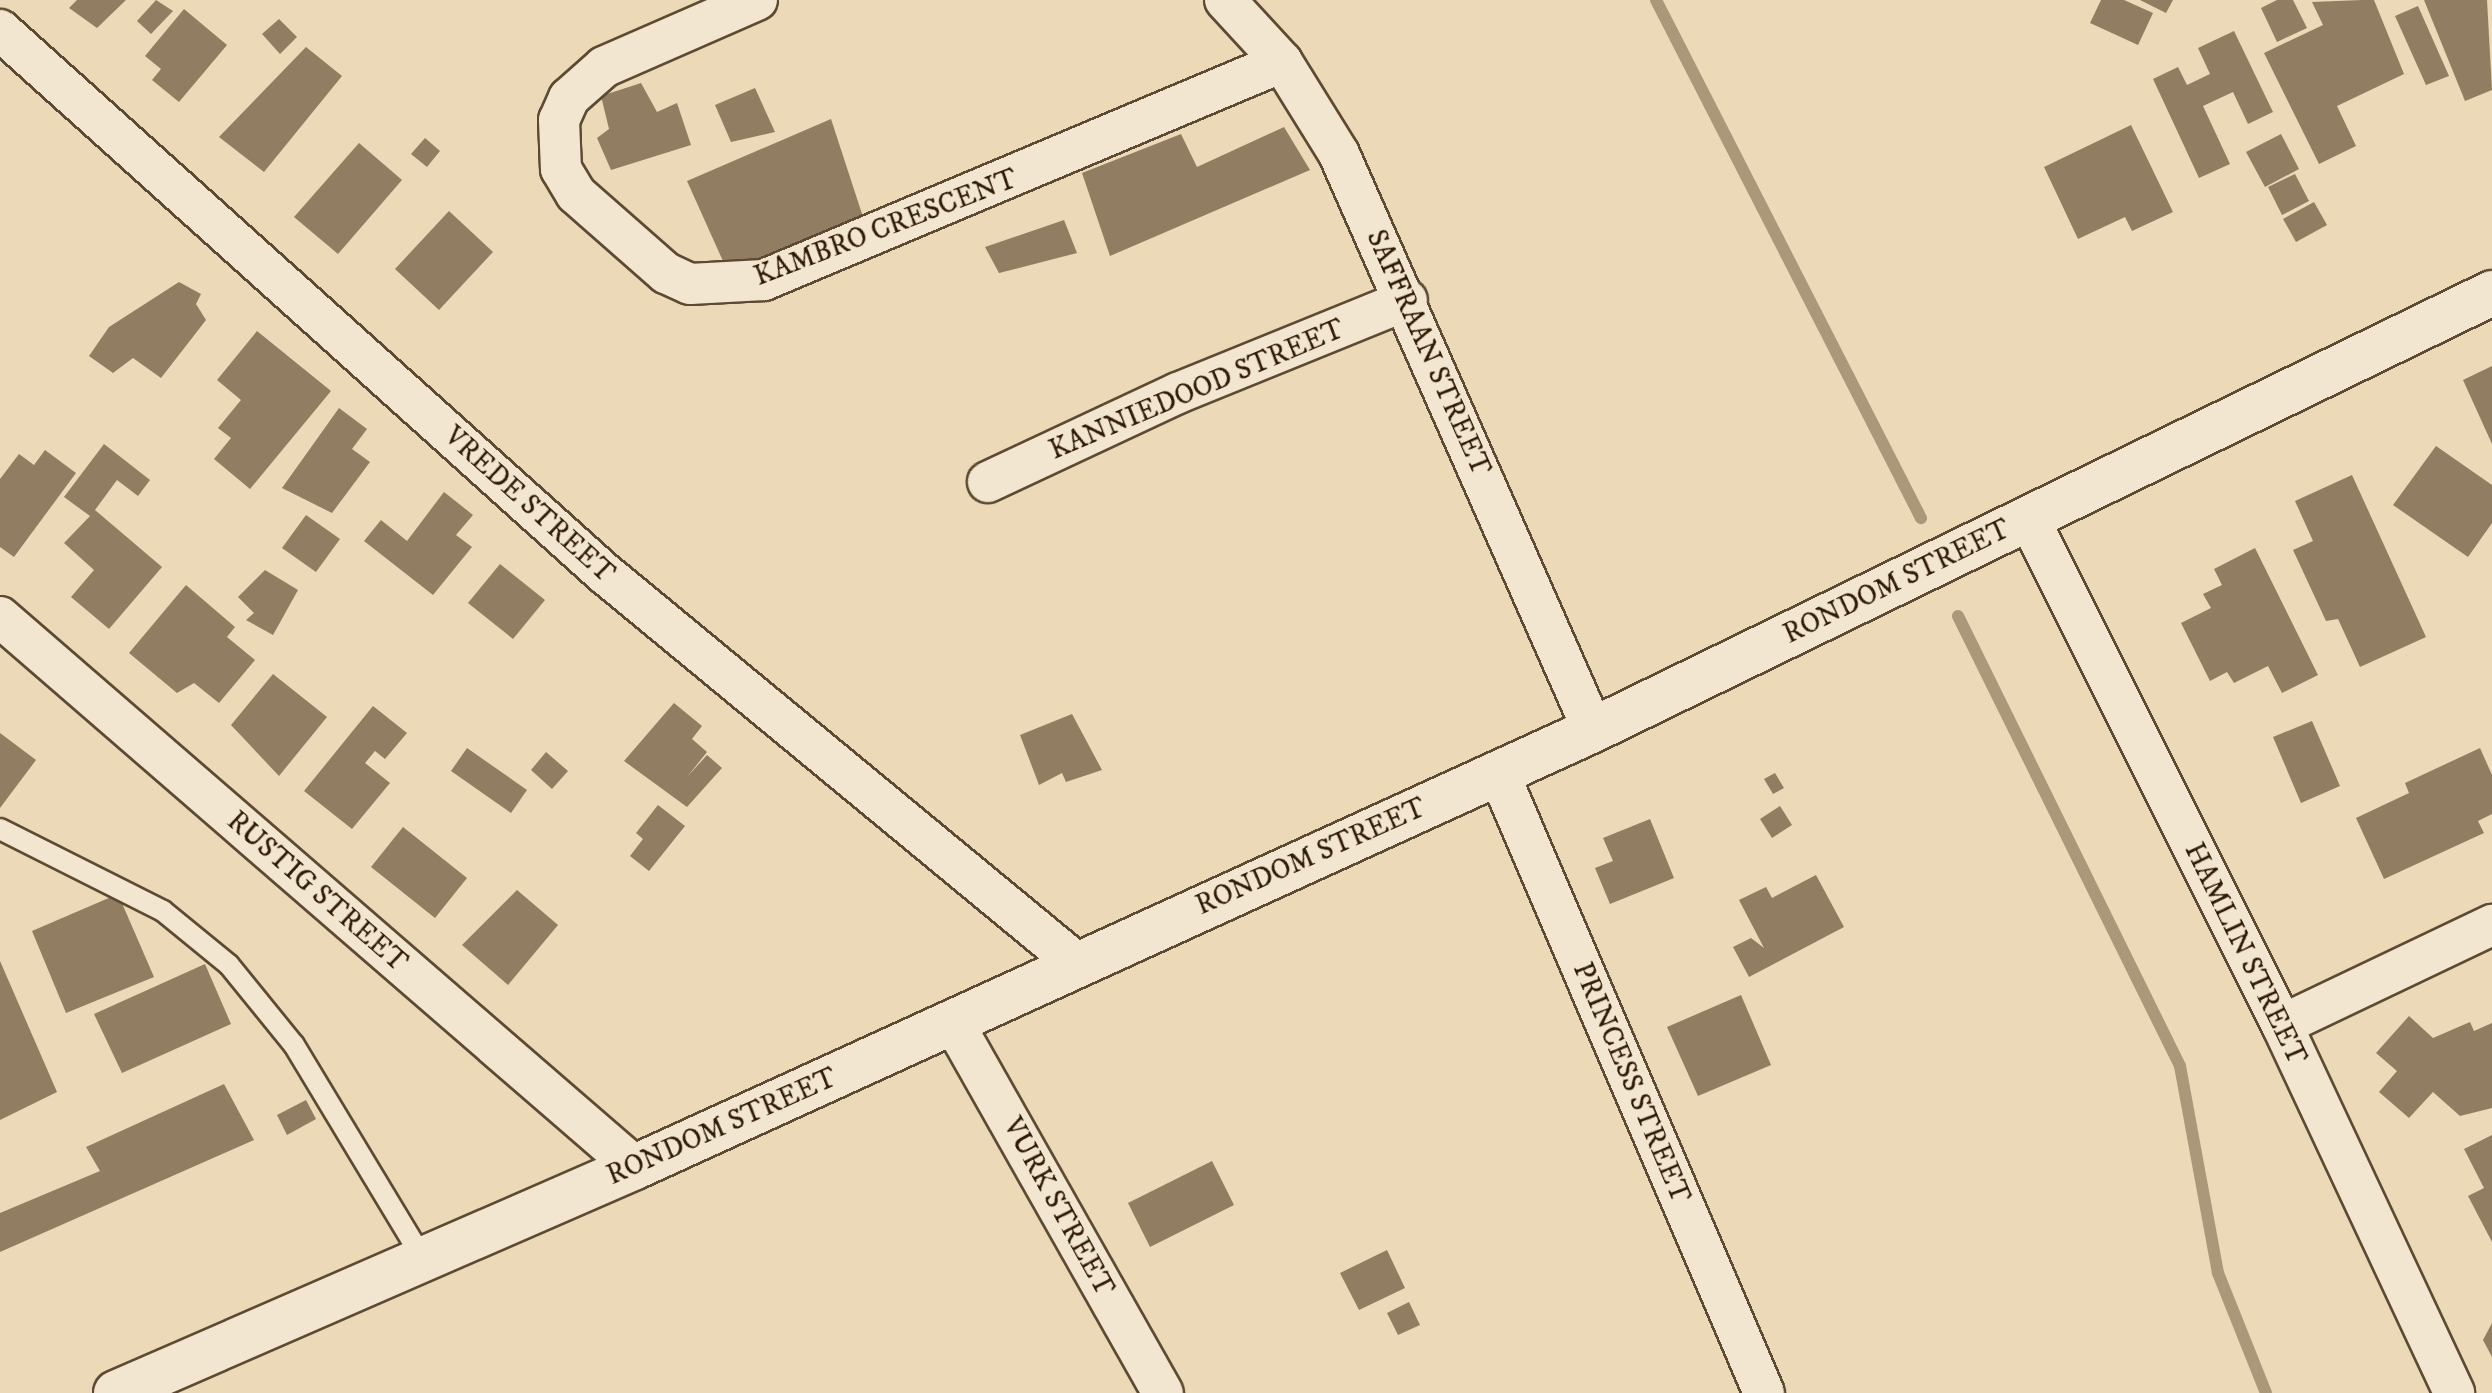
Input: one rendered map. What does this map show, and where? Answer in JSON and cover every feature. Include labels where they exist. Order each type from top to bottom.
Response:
[{"type":"street","name":"KAMBRO CRESCENT","points":[[757,0],[604,67],[569,98],[559,120],[561,169],[576,194],[666,273],[690,284],[764,280],[1282,62]]},
{"type":"street","name":"SAFFRAAN STREET","points":[[1225,0],[1282,62],[1339,154],[1407,300],[1593,730]]},
{"type":"street","name":"VREDE STREET","points":[[0,30],[604,573],[1075,962]]},
{"type":"street","name":"RONDOM STREET","points":[[116,1393],[635,1167],[953,1022],[1075,962],[1499,774],[2492,293]]},
{"type":"street","name":"KANNIEDOOD STREET","points":[[988,482],[1178,393],[1407,300]]},
{"type":"street","name":"HAMLIN STREET","points":[[2029,519],[2282,1025],[2454,1393]]},
{"type":"street","name":"RUSTIG STREET","points":[[0,617],[635,1167]]},
{"type":"street","name":"PRINCESS STREET","points":[[1499,774],[1764,1393]]},
{"type":"street","points":[[2282,1025],[2492,925]]},
{"type":"street","name":"VURK STREET","points":[[953,1022],[1163,1393]]},
{"type":"lane","points":[[0,829],[109,878],[229,965],[294,1045],[423,1259]]},
{"type":"building","points":[[77,0],[126,0],[97,28],[69,8]]},
{"type":"building","points":[[156,0],[173,11],[151,34],[137,21]]},
{"type":"building","points":[[2101,0],[2124,0],[2153,13],[2138,45],[2090,23]]},
{"type":"building","points":[[2140,0],[2173,0],[2166,13]]},
{"type":"building","points":[[2277,0],[2293,0],[2307,28],[2277,42],[2261,8]]},
{"type":"building","points":[[2374,0],[2404,74],[2337,106],[2356,146],[2319,164],[2264,53],[2323,25],[2312,2]]},
{"type":"building","points":[[2424,0],[2487,0],[2492,90],[2465,101]]},
{"type":"building","points":[[2418,6],[2449,76],[2426,85],[2395,16]]},
{"type":"building","points":[[184,9],[227,45],[179,102],[152,80],[161,69],[145,56]]},
{"type":"building","points":[[279,19],[297,37],[280,54],[262,34]]},
{"type":"building","points":[[2234,31],[2273,112],[2248,124],[2233,92],[2203,106],[2230,164],[2199,178],[2153,79],[2178,67],[2187,85],[2210,74],[2198,48]]},
{"type":"building","points":[[306,47],[342,76],[264,172],[219,137]]},
{"type":"building","points":[[641,83],[657,112],[677,103],[691,145],[611,170],[597,138],[609,129],[601,96]]},
{"type":"building","points":[[755,88],[775,132],[731,142],[715,105]]},
{"type":"building","points":[[831,119],[864,220],[727,270],[687,181]]},
{"type":"building","points":[[2131,125],[2173,212],[2132,231],[2125,217],[2078,239],[2044,167]]},
{"type":"building","points":[[1284,127],[1310,170],[1110,256],[1082,173],[1181,134],[1197,167]]},
{"type":"building","points":[[2281,134],[2299,169],[2265,187],[2246,152]]},
{"type":"building","points":[[425,138],[440,151],[427,167],[411,154]]},
{"type":"building","points":[[359,143],[402,180],[338,254],[294,217]]},
{"type":"building","points":[[2295,174],[2309,201],[2282,215],[2268,187]]},
{"type":"building","points":[[2314,202],[2327,225],[2296,242],[2283,219]]},
{"type":"building","points":[[449,211],[493,252],[439,310],[395,269]]},
{"type":"building","points":[[1064,220],[1077,253],[999,273],[985,247]]},
{"type":"building","points":[[179,282],[201,294],[196,304],[206,320],[161,378],[133,358],[113,373],[89,356],[109,327]]},
{"type":"building","points":[[257,331],[331,391],[250,489],[214,459],[231,438],[218,428],[241,400],[217,380]]},
{"type":"building","points":[[2492,366],[2492,444],[2463,380]]},
{"type":"building","points":[[339,408],[367,429],[352,449],[370,462],[332,513],[282,488]]},
{"type":"building","points":[[104,444],[150,480],[138,496],[117,480],[95,510],[162,567],[109,629],[71,597],[94,570],[64,543],[90,516],[64,497]]},
{"type":"building","points":[[2436,446],[2492,485],[2492,523],[2468,557],[2393,505]]},
{"type":"building","points":[[45,450],[76,473],[14,557],[0,547],[0,479],[19,454],[34,465]]},
{"type":"building","points":[[2352,475],[2426,637],[2360,667],[2338,619],[2326,621],[2293,550],[2313,541],[2295,501]]},
{"type":"building","points":[[444,492],[473,515],[456,535],[472,547],[433,595],[364,541],[381,520],[407,541]]},
{"type":"building","points":[[306,515],[340,539],[316,572],[282,548]]},
{"type":"building","points":[[2255,548],[2318,675],[2282,693],[2268,666],[2234,683],[2227,672],[2210,681],[2181,623],[2211,608],[2203,594],[2222,585],[2214,569]]},
{"type":"building","points":[[500,564],[545,600],[513,639],[468,603]]},
{"type":"building","points":[[265,570],[298,590],[273,635],[246,620],[254,613],[238,597]]},
{"type":"building","points":[[186,585],[235,627],[227,637],[255,660],[219,703],[194,683],[177,693],[129,653]]},
{"type":"building","points":[[273,674],[327,717],[279,776],[231,725]]},
{"type":"building","points":[[674,703],[702,726],[692,739],[707,752],[687,777],[707,755],[722,768],[687,807],[624,761]]},
{"type":"building","points":[[373,706],[407,733],[385,759],[375,751],[365,763],[390,783],[352,829],[304,791]]},
{"type":"building","points":[[1072,714],[1102,770],[1066,782],[1062,773],[1039,785],[1020,735]]},
{"type":"building","points":[[2312,721],[2340,786],[2301,803],[2273,737]]},
{"type":"building","points":[[0,733],[36,760],[0,808]]},
{"type":"building","points":[[467,748],[527,790],[511,813],[451,771]]},
{"type":"building","points":[[2480,748],[2492,775],[2492,814],[2478,821],[2484,833],[2384,879],[2356,818],[2409,793],[2405,783]]},
{"type":"building","points":[[546,752],[568,771],[552,789],[531,770]]},
{"type":"building","points":[[1775,773],[1784,788],[1773,794],[1764,779]]},
{"type":"building","points":[[658,805],[685,826],[649,871],[630,856],[643,839],[636,833]]},
{"type":"building","points":[[1780,806],[1792,825],[1772,838],[1760,819]]},
{"type":"building","points":[[1650,819],[1674,878],[1610,904],[1595,868],[1613,861],[1603,838]]},
{"type":"building","points":[[403,827],[467,878],[435,918],[371,867]]},
{"type":"building","points":[[1816,875],[1844,927],[1749,977],[1733,947],[1751,938],[1764,948],[1739,900],[1766,887],[1772,898]]},
{"type":"building","points":[[517,890],[558,925],[508,985],[462,945]]},
{"type":"building","points":[[118,894],[154,977],[66,1013],[32,931]]},
{"type":"building","points":[[0,961],[57,1092],[0,1120]]},
{"type":"building","points":[[205,964],[231,1024],[122,1073],[94,1014]]},
{"type":"building","points":[[1741,995],[1771,1065],[1698,1096],[1667,1027]]},
{"type":"building","points":[[2409,1016],[2433,1038],[2470,1022],[2474,1031],[2492,1023],[2492,1108],[2460,1116],[2433,1092],[2409,1118],[2379,1092],[2397,1071],[2376,1053]]},
{"type":"building","points":[[224,1084],[254,1140],[0,1252],[0,1213],[100,1171],[86,1147]]},
{"type":"building","points":[[306,1100],[316,1119],[287,1135],[277,1115]]},
{"type":"building","points":[[2492,1135],[2492,1242],[2468,1196],[2484,1188],[2464,1149]]},
{"type":"building","points":[[1212,1161],[1234,1205],[1150,1247],[1128,1203]]},
{"type":"building","points":[[1387,1250],[1405,1288],[1359,1310],[1340,1273]]},
{"type":"building","points":[[1409,1302],[1420,1325],[1398,1335],[1387,1313]]},
{"type":"building","points":[[2492,1323],[2492,1357],[2483,1340]]},
{"type":"waterway","points":[[1656,0],[1921,518]]},
{"type":"waterway","points":[[1958,616],[2180,1066],[2218,1273],[2266,1393]]}]
